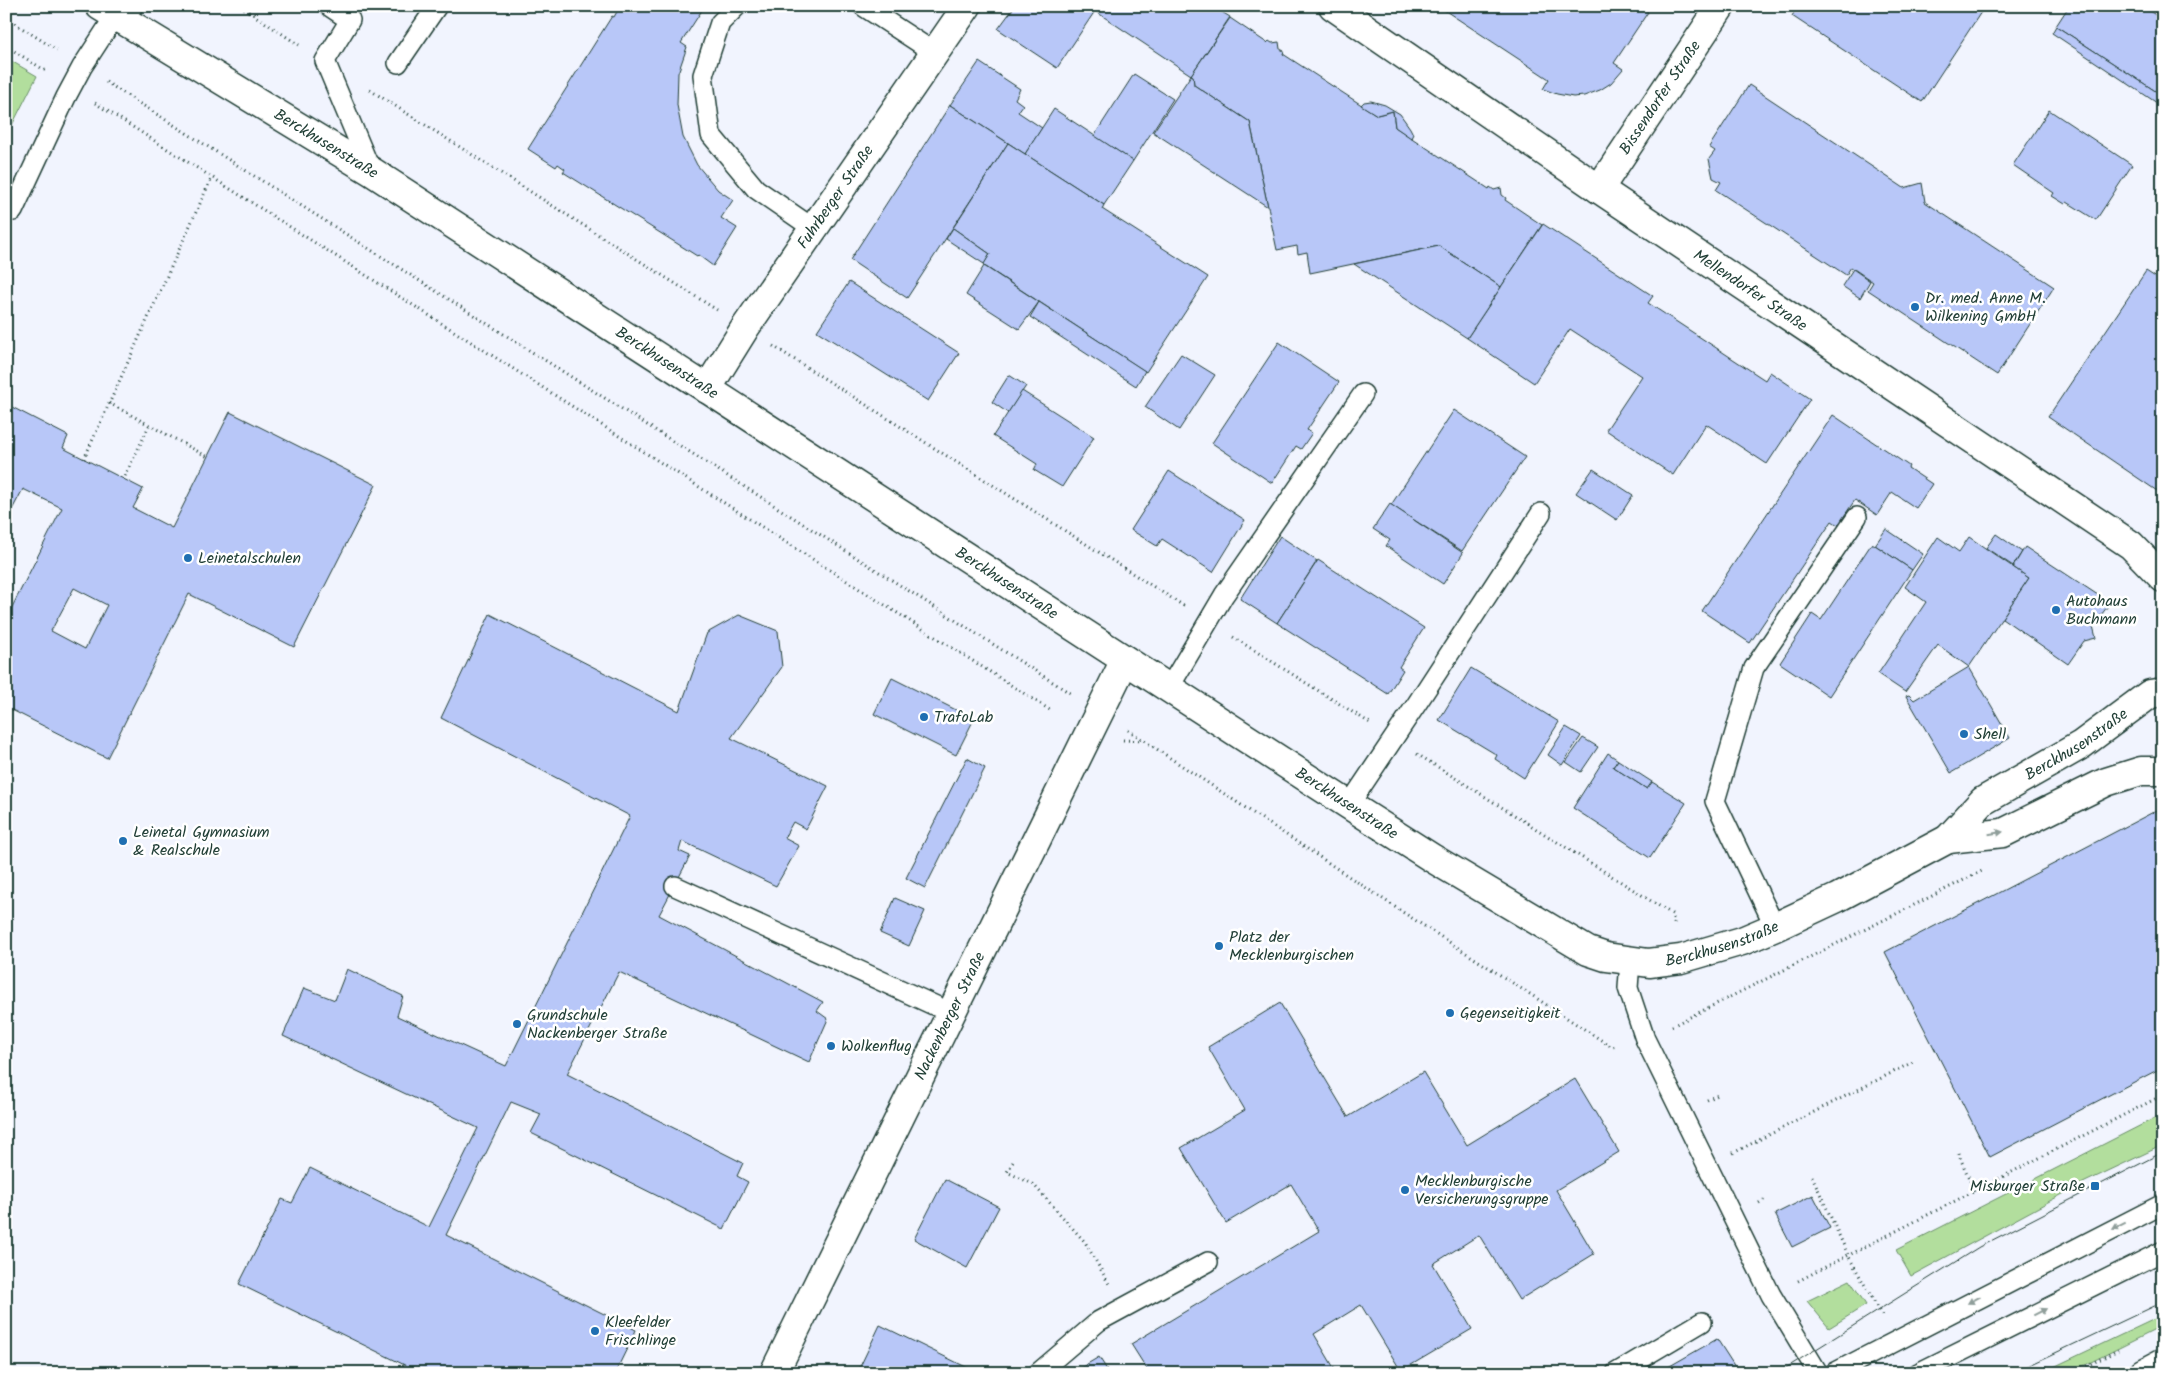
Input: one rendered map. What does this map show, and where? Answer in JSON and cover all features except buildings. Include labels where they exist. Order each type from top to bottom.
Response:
[{"type":"street","name":"Fuhrberger Straße","points":[[707,389],[746,328],[967,6]]},
{"type":"street","name":"Mellendorfer Straße","points":[[1333,6],[1599,189],[2131,545],[2163,578]]},
{"type":"street","name":"Bissendorfer Straße","points":[[1599,189],[1721,6]]},
{"type":"street","name":"Berckhusenstraße","points":[[116,9],[371,171],[1349,805],[1432,858],[1588,951],[1630,961],[1649,963],[1681,959],[1742,941],[1775,928],[1948,839],[1983,801],[2081,744],[2150,694],[2163,692]]},
{"type":"street","name":"Nackenberger Straße","points":[[774,1373],[1125,660]]},
{"type":"street","name":"Berckhusenstraße","points":[[1948,839],[2003,833],[2106,782],[2141,771],[2163,770]]},
{"type":"street","points":[[2144,1373],[2163,1363]]},
{"type":"lane","points":[[329,6],[350,20],[325,61],[371,171]]},
{"type":"lane","points":[[398,63],[437,6]]},
{"type":"lane","points":[[738,6],[720,23],[703,75],[711,135],[756,189],[814,229]]},
{"type":"lane","points":[[863,6],[934,53]]},
{"type":"lane","points":[[13,212],[71,87],[116,9]]},
{"type":"lane","points":[[1169,688],[1224,595],[1363,394]]},
{"type":"lane","points":[[1349,805],[1541,513]]},
{"type":"lane","points":[[1775,928],[1715,802],[1754,668],[1857,517]]},
{"type":"lane","points":[[675,886],[951,1013]]},
{"type":"lane","points":[[1630,961],[1628,988],[1645,1039],[1770,1295],[1818,1373]]},
{"type":"lane","points":[[1834,1373],[2163,1204]]},
{"type":"lane","points":[[1918,1373],[2163,1251]]},
{"type":"lane","points":[[1038,1373],[1099,1321],[1208,1262]]},
{"type":"lane","points":[[1616,1373],[1702,1322]]},
{"type":"path","points":[[240,6],[1208,622],[1672,914],[1681,959]]},
{"type":"path","points":[[6,18],[1074,695]]},
{"type":"path","points":[[6,46],[1050,710]]},
{"type":"path","points":[[84,458],[212,177]]},
{"type":"path","points":[[109,403],[208,457]]},
{"type":"path","points":[[125,476],[149,426]]},
{"type":"path","points":[[1125,727],[1401,911],[1612,1047],[1620,1046]]},
{"type":"path","points":[[1671,1026],[1989,868]]},
{"type":"path","points":[[1708,1166],[1913,1062]]},
{"type":"path","points":[[1770,1295],[1849,1257],[2163,1095]]},
{"type":"path","points":[[1958,1154],[1975,1192]]},
{"type":"path","points":[[1013,1162],[1007,1172],[1034,1184],[1085,1242],[1123,1308]]},
{"type":"path","points":[[1812,1176],[1849,1257],[1896,1341]]},
{"type":"green space","points":[[6,58],[37,76],[6,137]]},
{"type":"green space","points":[[2161,1115],[2163,1145],[2085,1182],[1911,1276],[1896,1250]]},
{"type":"green space","points":[[1850,1280],[1866,1305],[1829,1328],[1807,1301]]},
{"type":"green space","points":[[2163,1315],[2163,1326],[2069,1373],[2041,1373]]},
{"type":"tram line","points":[[1778,1373],[1979,1247],[2163,1152]]},
{"type":"tram line","points":[[2013,1373],[2163,1302]]},
{"type":"place","name":"Dr. med. Anne M. Wilkening GmbH","points":[[1915,307]]},
{"type":"place","name":"Leinetalschulen","points":[[188,558]]},
{"type":"place","name":"Autohaus Buchmann","points":[[2056,610]]},
{"type":"place","name":"TrafoLab","points":[[924,717]]},
{"type":"place","name":"Shell","points":[[1964,734]]},
{"type":"place","name":"Leinetal Gymnasium & Realschule","points":[[123,841]]},
{"type":"place","name":"Platz der Mecklenburgischen","points":[[1219,946]]},
{"type":"place","name":"Gegenseitigkeit","points":[[1450,1013]]},
{"type":"place","name":"Grundschule Nackenberger Straße","points":[[517,1024]]},
{"type":"place","name":"Wolkenflug","points":[[831,1046]]},
{"type":"place","name":"Misburger Straße","points":[[2095,1186]]},
{"type":"place","name":"Mecklenburgische Versicherungsgruppe","points":[[1405,1190]]},
{"type":"place","name":"Kleefelder Frischlinge","points":[[595,1331]]}]
